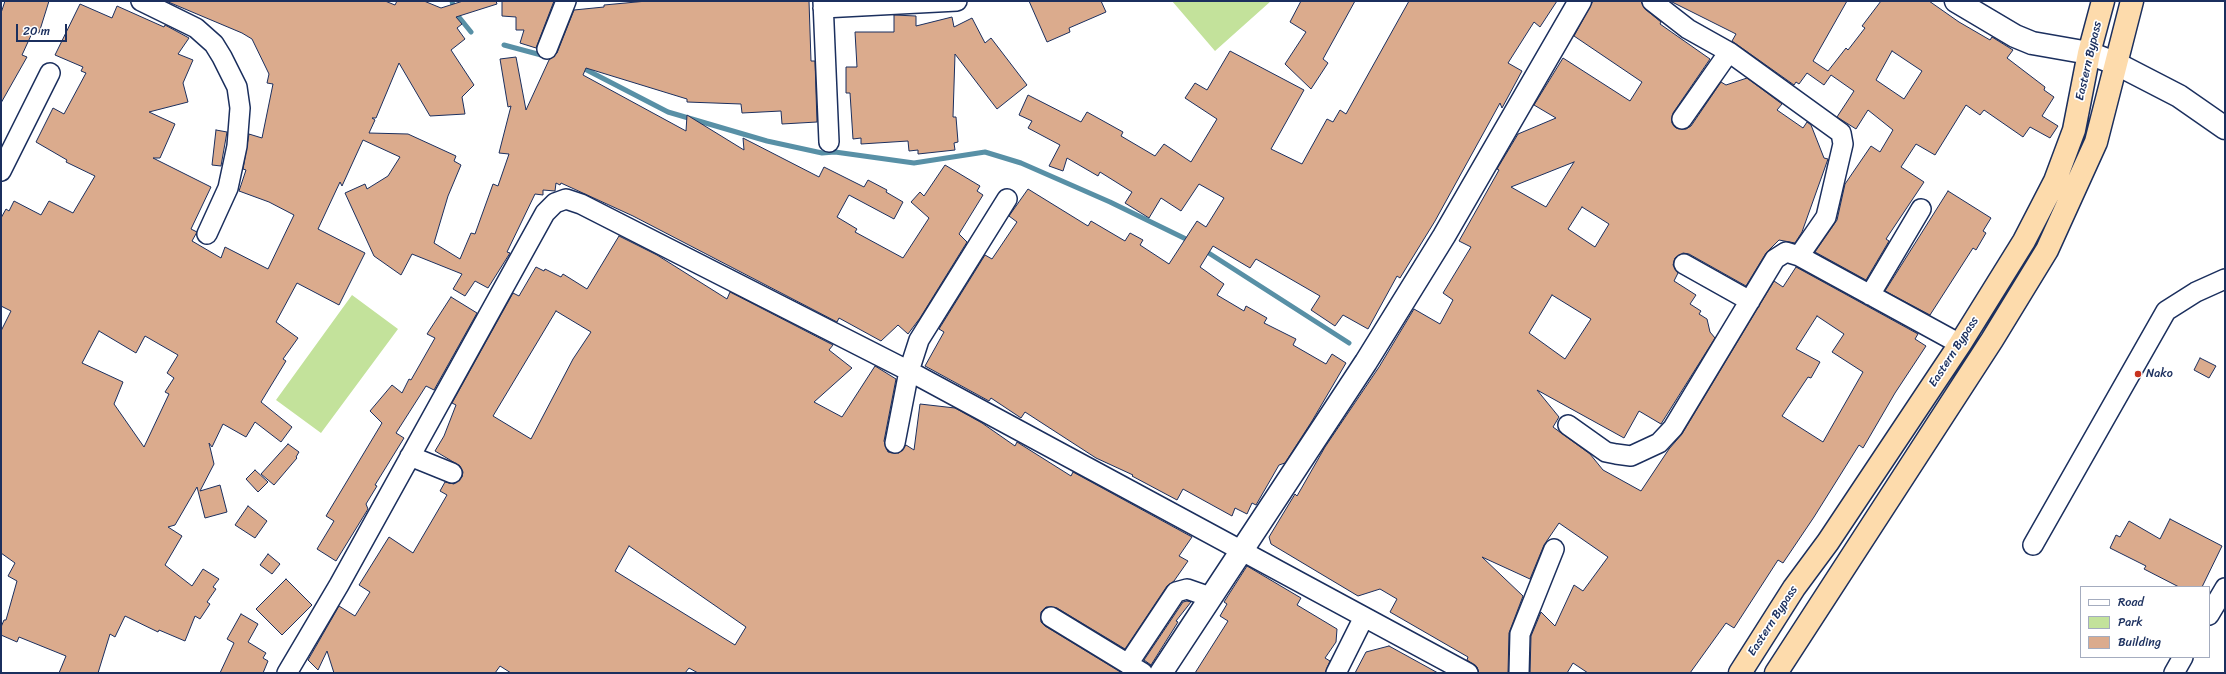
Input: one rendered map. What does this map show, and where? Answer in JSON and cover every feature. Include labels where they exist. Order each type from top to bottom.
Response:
[{"type":"highway","name":"Eastern Bypass","points":[[1740,673],[1794,588],[1828,542],[1960,344],[2024,241],[2055,181],[2074,130],[2089,53],[2103,1]]},
{"type":"highway","name":"Eastern Bypass","points":[[1776,673],[1992,340],[2047,250],[2096,142],[2132,1]]},
{"type":"street","points":[[141,1],[196,28],[214,44],[222,56],[236,87],[240,108],[237,146],[228,188],[207,234]]},
{"type":"street","points":[[547,49],[566,1]]},
{"type":"street","points":[[829,142],[823,4],[957,1]]},
{"type":"street","points":[[1161,673],[1366,362],[1444,236],[1580,1]]},
{"type":"street","points":[[1652,1],[1688,29],[1729,52],[1840,133],[1843,144],[1826,217],[1799,256]]},
{"type":"street","points":[[1956,1],[2015,36],[2032,43],[2089,53],[2116,64],[2179,96],[2225,128]]},
{"type":"street","points":[[1682,119],[1729,52]]},
{"type":"street","points":[[1,171],[50,73]]},
{"type":"street","points":[[287,673],[339,585],[544,213],[555,204],[566,199],[581,204],[909,372],[1468,673]]},
{"type":"street","points":[[895,443],[909,372],[919,340],[1007,199]]},
{"type":"street","points":[[1870,295],[1921,210]]},
{"type":"street","points":[[1568,425],[1606,452],[1616,454],[1631,456],[1659,443],[1673,428],[1775,259],[1786,252],[1799,256],[1960,344]]},
{"type":"street","points":[[1684,264],[1750,301]]},
{"type":"street","points":[[2033,545],[2166,311],[2196,292],[2225,279]]},
{"type":"street","points":[[410,456],[452,473]]},
{"type":"street","points":[[1519,673],[1520,634],[1554,549]]},
{"type":"street","points":[[2210,613],[2225,588]]},
{"type":"street","points":[[1051,617],[1136,668],[1176,592],[1187,589],[1210,598]]},
{"type":"street","points":[[1336,673],[1364,617]]},
{"type":"green space","points":[[1172,1],[1271,1],[1215,51]]},
{"type":"green space","points":[[352,295],[398,329],[321,433],[276,400]]},
{"type":"building","points":[[5,1],[49,1],[39,33],[33,31],[22,55],[27,57],[1,103],[1,13]]},
{"type":"building","points":[[166,1],[385,1],[395,5],[397,1],[424,1],[441,8],[463,1],[496,1],[497,4],[456,17],[462,24],[457,28],[465,39],[451,50],[474,85],[462,97],[465,114],[430,116],[399,63],[376,118],[372,118],[375,120],[369,133],[408,134],[456,156],[454,161],[461,165],[448,196],[434,243],[460,259],[471,233],[475,234],[493,184],[498,186],[509,154],[499,153],[511,106],[508,107],[500,59],[516,57],[526,110],[549,60],[557,53],[574,10],[604,7],[604,5],[647,1],[809,1],[811,61],[815,61],[817,122],[782,124],[781,111],[742,113],[741,104],[687,102],[687,99],[586,68],[583,75],[686,131],[687,115],[744,150],[743,138],[819,177],[824,167],[864,187],[868,180],[887,190],[886,192],[903,202],[894,219],[849,195],[837,217],[857,229],[855,232],[903,258],[929,218],[911,202],[920,192],[924,196],[945,165],[980,186],[977,191],[983,195],[959,234],[967,242],[920,318],[908,334],[898,325],[881,341],[839,318],[837,322],[633,216],[561,183],[560,185],[556,183],[555,191],[543,190],[543,195],[535,194],[507,252],[510,253],[488,288],[475,281],[465,296],[453,289],[462,274],[412,254],[401,275],[374,256],[345,193],[365,184],[367,189],[388,176],[400,157],[363,140],[342,186],[340,182],[318,229],[365,253],[339,305],[297,283],[276,322],[298,338],[283,359],[286,361],[261,402],[292,427],[281,442],[255,422],[246,437],[223,424],[212,447],[209,443],[214,464],[200,491],[220,485],[227,512],[205,518],[197,487],[175,525],[168,527],[182,536],[165,565],[192,586],[203,569],[219,579],[213,587],[216,589],[207,602],[210,604],[200,619],[195,616],[185,641],[159,630],[158,632],[125,616],[115,637],[110,634],[98,673],[59,673],[66,656],[19,637],[17,642],[1,635],[1,627],[4,620],[6,620],[17,581],[8,576],[15,563],[1,553],[1,331],[11,311],[1,306],[1,218],[6,209],[9,211],[14,201],[41,215],[49,201],[73,213],[95,176],[66,162],[67,160],[36,142],[53,108],[64,114],[86,73],[81,71],[83,67],[55,55],[80,4],[112,18],[117,6],[164,27],[165,25],[189,38],[178,54],[193,60],[183,83],[188,102],[149,112],[175,124],[160,158],[153,158],[211,187],[191,229],[197,232],[192,241],[221,258],[225,247],[268,269],[294,215],[269,202],[239,191],[246,170],[243,169],[249,134],[262,138],[273,84],[267,83],[269,74],[252,39],[242,33]],"holes":[[[99,331],[136,353],[145,336],[178,355],[167,373],[174,378],[165,392],[169,394],[144,447],[114,404],[123,382],[82,363]]]},
{"type":"building","points":[[502,1],[554,1],[536,48],[520,43],[524,30],[516,30],[516,17],[502,16]]},
{"type":"building","points":[[1029,1],[1101,1],[1106,12],[1069,28],[1070,32],[1047,42]]},
{"type":"building","points":[[1301,1],[1355,1],[1323,59],[1328,63],[1311,89],[1285,64],[1306,32],[1290,22]]},
{"type":"building","points":[[1409,1],[1557,1],[1540,27],[1534,22],[1508,63],[1522,71],[1502,108],[1500,103],[1435,221],[1400,278],[1397,276],[1368,329],[1343,315],[1335,326],[1311,310],[1320,296],[1256,259],[1250,268],[1213,246],[1200,267],[1224,284],[1217,295],[1244,311],[1246,306],[1267,318],[1264,323],[1296,339],[1293,345],[1326,364],[1332,354],[1346,363],[1285,463],[1279,465],[1256,505],[1252,503],[1247,514],[1235,508],[1232,516],[1183,489],[1177,500],[1132,476],[1133,475],[1096,458],[1025,412],[1021,418],[991,398],[989,401],[925,366],[944,332],[939,329],[985,255],[992,259],[1017,222],[1009,216],[1028,189],[1088,226],[1091,221],[1125,241],[1130,233],[1143,240],[1140,245],[1169,264],[1197,221],[1206,227],[1224,198],[1199,184],[1181,211],[1161,198],[1149,218],[1125,203],[1132,192],[1100,172],[1098,176],[1067,158],[1063,171],[1049,166],[1060,145],[1028,128],[1032,121],[1019,115],[1028,95],[1081,122],[1087,112],[1123,132],[1121,136],[1155,156],[1164,144],[1191,162],[1217,119],[1185,98],[1195,83],[1207,90],[1230,51],[1304,90],[1271,149],[1302,164],[1327,119],[1333,122],[1340,110],[1346,114]]},
{"type":"building","points":[[1593,1],[1641,1],[1645,9],[1661,22],[1660,24],[1710,59],[1673,113],[1672,123],[1676,128],[1686,129],[1691,126],[1721,82],[1726,85],[1747,78],[1782,104],[1777,110],[1803,128],[1807,122],[1811,125],[1824,158],[1828,159],[1802,232],[1795,243],[1779,240],[1766,253],[1746,286],[1689,254],[1683,253],[1675,258],[1673,265],[1678,273],[1674,281],[1696,295],[1690,304],[1701,311],[1699,314],[1707,319],[1710,332],[1715,338],[1661,424],[1639,411],[1624,438],[1537,390],[1559,417],[1553,427],[1590,454],[1603,470],[1641,491],[1669,449],[1682,434],[1774,281],[1783,287],[1796,267],[1918,334],[1915,339],[1926,346],[1895,393],[1863,448],[1859,445],[1783,563],[1778,560],[1734,628],[1726,623],[1690,673],[1588,673],[1573,663],[1567,673],[1530,673],[1531,636],[1541,612],[1555,626],[1574,585],[1583,591],[1608,557],[1559,523],[1544,545],[1530,579],[1482,557],[1523,596],[1509,633],[1508,673],[1479,673],[1477,667],[1467,660],[1468,657],[1390,612],[1397,599],[1380,589],[1358,596],[1271,544],[1269,537],[1295,494],[1297,496],[1325,447],[1379,367],[1414,309],[1440,324],[1453,300],[1443,293],[1471,247],[1459,241],[1499,170],[1497,169],[1518,134],[1556,118],[1534,105],[1563,58],[1630,101],[1642,82],[1574,36]],"holes":[[[1574,162],[1546,207],[1511,187]],[[1582,207],[1609,224],[1595,247],[1568,229]],[[1552,295],[1591,319],[1565,359],[1529,333]],[[1817,316],[1844,334],[1832,352],[1863,372],[1823,442],[1782,416],[1808,377],[1811,378],[1820,362],[1796,349]]]},
{"type":"building","points":[[1670,1],[1847,1],[1813,61],[1828,71],[1846,48],[1848,50],[1865,28],[1862,26],[1881,1],[1929,1],[1959,22],[1990,40],[1992,37],[2013,50],[2007,58],[2045,87],[2044,90],[2054,97],[2042,116],[2058,126],[2050,138],[2030,127],[2023,137],[1984,110],[1980,115],[1966,105],[1935,155],[1916,144],[1901,167],[1924,182],[1886,239],[1889,241],[1866,280],[1815,252],[1837,220],[1845,184],[1871,146],[1880,152],[1893,130],[1868,110],[1856,129],[1837,117],[1854,91],[1831,75],[1824,85],[1807,73],[1799,84],[1796,82],[1794,85],[1732,41],[1736,34]],"holes":[[[1892,51],[1922,71],[1904,99],[1876,80]]]},
{"type":"building","points":[[894,15],[916,16],[916,26],[952,17],[954,27],[972,18],[985,43],[991,38],[1027,85],[997,109],[955,54],[953,117],[956,117],[958,142],[954,143],[955,150],[918,154],[918,150],[909,151],[908,141],[861,144],[861,138],[853,139],[850,93],[846,93],[846,67],[857,67],[855,32],[894,32]]},
{"type":"building","points":[[216,130],[227,132],[221,166],[212,165]]},
{"type":"building","points":[[1948,191],[1991,218],[1983,231],[1986,233],[1976,250],[1973,248],[1930,315],[1885,291]]},
{"type":"building","points":[[619,236],[657,255],[727,299],[730,292],[833,345],[829,350],[852,368],[814,402],[842,417],[875,366],[896,379],[884,441],[888,452],[899,453],[906,445],[914,450],[920,404],[955,408],[982,423],[1015,446],[1017,442],[1071,476],[1073,472],[1192,537],[1179,556],[1188,561],[1174,581],[1167,586],[1125,649],[1057,608],[1046,607],[1041,612],[1041,622],[1045,626],[1122,673],[698,673],[689,668],[685,673],[511,673],[500,666],[495,673],[334,673],[327,651],[318,670],[308,660],[339,606],[355,616],[370,592],[359,585],[389,537],[413,553],[447,495],[440,491],[445,482],[454,484],[462,477],[463,472],[460,466],[435,451],[444,436],[456,405],[452,403],[513,293],[519,296],[536,267],[544,271],[545,269],[561,277],[563,274],[587,289]],"holes":[[[556,311],[591,332],[573,359],[531,439],[493,416]],[[629,546],[746,627],[735,645],[615,571]]]},
{"type":"building","points":[[451,297],[477,313],[434,390],[426,386],[396,433],[404,438],[375,485],[377,486],[366,504],[368,509],[336,561],[317,549],[334,521],[326,516],[382,423],[370,411],[392,385],[402,393],[409,379],[411,380],[435,338],[427,334]]},
{"type":"building","points":[[2200,358],[2216,366],[2209,378],[2194,370]]},
{"type":"building","points":[[288,444],[299,452],[296,457],[297,458],[274,485],[261,474]]},
{"type":"building","points":[[255,470],[268,482],[258,492],[246,479]]},
{"type":"building","points":[[248,506],[267,521],[255,538],[235,525]]},
{"type":"building","points":[[2170,519],[2222,546],[2202,586],[2177,586],[2144,569],[2146,566],[2110,548],[2116,535],[2120,537],[2129,521],[2160,539]]},
{"type":"building","points":[[268,554],[280,564],[272,574],[260,565]]},
{"type":"building","points":[[1247,566],[1301,598],[1297,605],[1337,629],[1336,642],[1325,658],[1330,661],[1325,673],[1195,673],[1228,621],[1220,616],[1227,604],[1224,602]]},
{"type":"building","points":[[286,579],[312,605],[282,635],[256,609]]},
{"type":"building","points":[[1183,602],[1191,602],[1176,621],[1178,622],[1151,665],[1144,660]]},
{"type":"building","points":[[241,614],[258,624],[248,642],[266,653],[263,658],[268,661],[263,673],[220,673],[234,643],[227,639]]},
{"type":"building","points":[[1389,646],[1438,673],[1355,673],[1366,652]]},
{"type":"waterway","points":[[452,1],[454,11],[471,32]]},
{"type":"waterway","points":[[504,45],[545,56]]},
{"type":"waterway","points":[[579,66],[668,112],[767,141],[822,153],[835,152],[914,163],[985,152],[1021,163],[1110,202],[1190,241]]},
{"type":"waterway","points":[[1204,250],[1349,343]]},
{"type":"place","name":"Nako","points":[[2138,374]]}]
